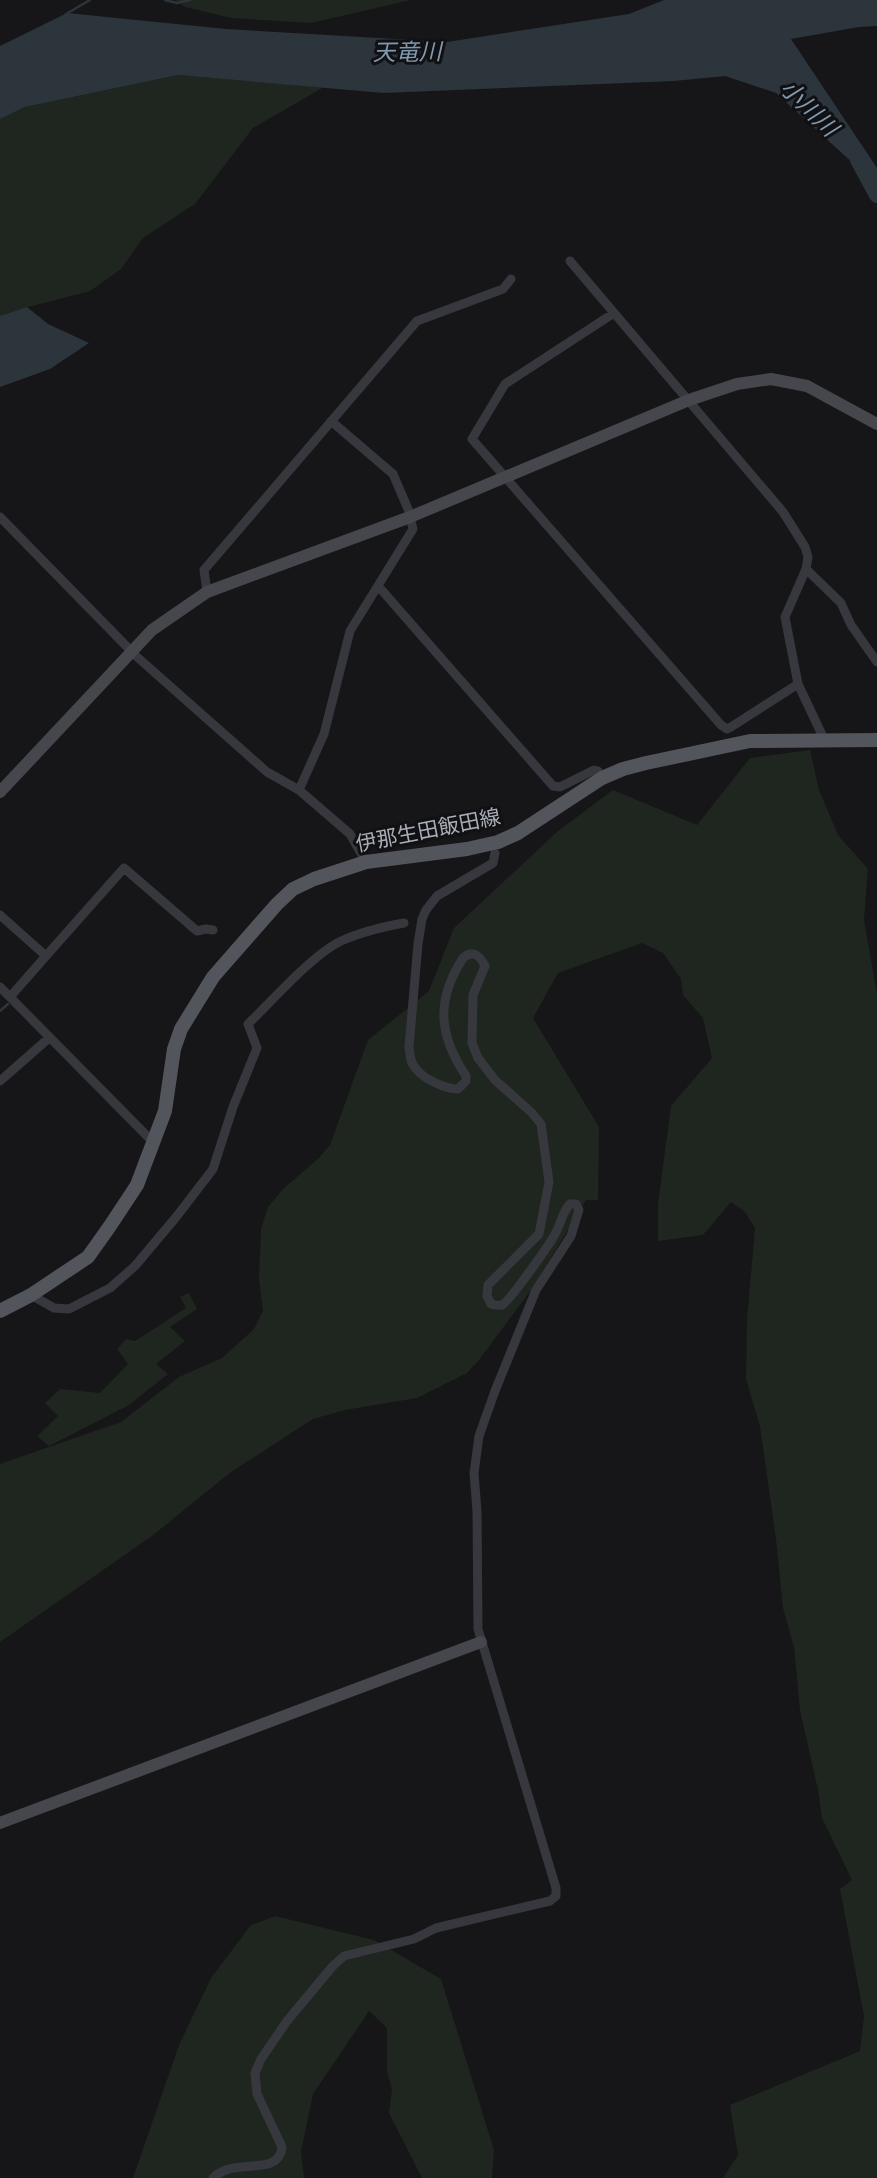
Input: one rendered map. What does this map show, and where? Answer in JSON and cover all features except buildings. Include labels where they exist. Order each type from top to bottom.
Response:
[{"type":"main road","name":"伊那生田飯田線","points":[[0,1311],[31,1295],[88,1257],[136,1185],[165,1111],[174,1049],[181,1029],[213,976],[293,889],[314,878],[366,862],[467,849],[498,842],[518,833],[602,778],[646,763],[750,741],[877,740]]},
{"type":"street","points":[[570,261],[783,512],[805,547],[808,557],[806,569],[785,617],[798,684],[824,739]]},
{"type":"street","points":[[208,592],[204,570],[417,321],[503,289],[511,279]]},
{"type":"street","points":[[614,313],[505,384],[472,439],[720,725],[727,729],[731,727],[798,684]]},
{"type":"street","points":[[0,792],[152,629],[208,592],[411,517],[689,400],[737,384],[771,379],[807,386],[877,424]]},
{"type":"street","points":[[299,790],[324,734],[350,631],[413,529],[411,517],[393,474],[331,421]]},
{"type":"street","points":[[0,517],[132,651],[267,772],[299,790],[350,834],[366,862]]},
{"type":"street","points":[[806,569],[841,603],[851,625],[877,662]]},
{"type":"street","points":[[379,587],[553,786],[559,787],[594,769],[602,778]]},
{"type":"street","points":[[213,2178],[226,2169],[244,2165],[269,2165],[277,2162],[281,2156],[282,2147],[257,2094],[255,2073],[286,2021],[344,1956],[415,1939],[436,1928],[550,1900],[556,1896],[542,1840],[478,1629],[474,1473],[479,1436],[536,1290],[571,1236],[579,1210],[576,1204],[570,1204],[565,1209],[555,1235],[517,1289],[505,1304],[491,1304],[487,1296],[488,1285],[539,1234],[550,1182],[541,1124],[533,1113],[495,1080],[478,1058],[472,1043],[473,995],[485,966],[475,954],[468,954],[454,972],[443,1009],[447,1039],[466,1076],[466,1082],[458,1089],[449,1089],[416,1069],[411,1060],[410,1024],[422,919],[437,895],[493,863],[495,853]]},
{"type":"street","points":[[10,998],[124,868],[197,931],[213,930]]},
{"type":"street","points":[[0,915],[46,956]]},
{"type":"street","points":[[31,1295],[54,1308],[69,1308],[110,1287],[135,1266],[213,1169],[233,1107],[257,1048],[248,1024],[308,966],[339,942],[372,929],[404,923]]},
{"type":"street","points":[[0,987],[153,1142]]},
{"type":"street","points":[[0,1081],[49,1038]]},
{"type":"street","points":[[0,1823],[481,1642]]},
{"type":"shaded area","points":[[175,0],[411,0],[311,23],[231,18],[185,7]]},
{"type":"shaded area","points":[[178,75],[324,87],[253,128],[195,204],[143,238],[121,269],[90,291],[0,316],[0,119],[25,107]]},
{"type":"shaded area","points":[[810,750],[819,790],[838,835],[868,869],[864,920],[877,994],[877,2178],[723,2178],[738,2155],[730,2105],[860,2051],[864,2016],[840,1889],[852,1880],[822,1818],[800,1710],[794,1647],[783,1608],[760,1426],[746,1379],[747,1319],[755,1228],[745,1212],[731,1202],[703,1235],[658,1241],[658,1204],[671,1106],[712,1058],[703,1018],[683,995],[681,979],[663,953],[642,943],[558,973],[533,1018],[599,1127],[598,1200],[586,1200],[534,1286],[467,1373],[417,1398],[345,1410],[313,1419],[231,1472],[152,1536],[0,1642],[0,1464],[121,1422],[179,1377],[222,1358],[254,1329],[263,1311],[259,1280],[261,1229],[268,1207],[283,1189],[330,1145],[368,1040],[429,991],[454,928],[558,831],[613,790],[697,825],[750,758]]},
{"type":"shaded area","points":[[189,1293],[197,1309],[170,1327],[185,1341],[156,1364],[168,1374],[129,1405],[49,1446],[37,1436],[58,1416],[45,1403],[60,1389],[100,1393],[128,1364],[117,1349],[126,1339],[135,1341],[186,1308],[180,1297]]},
{"type":"shaded area","points":[[275,1916],[374,1940],[441,1979],[494,2150],[492,2178],[422,2178],[389,2113],[392,2090],[387,2071],[387,2028],[369,2011],[313,2094],[301,2151],[304,2178],[133,2178],[179,2045],[211,1978],[251,1925]]},
{"type":"water","name":"天竜川","points":[[664,0],[877,0],[877,26],[791,39],[877,168],[877,185],[776,93],[725,76],[674,81],[384,93],[178,75],[25,107],[0,119],[0,46],[67,13],[226,29],[447,42],[629,14]]},
{"type":"water","points":[[27,307],[48,324],[89,343],[50,369],[0,387],[0,316]]},
{"type":"waterway","points":[[66,14],[90,0]]},
{"type":"waterway","points":[[165,0],[177,3],[190,0]]},
{"type":"waterway","name":"小川川","points":[[858,160],[877,195]]},
{"type":"waterway","points":[[0,1011],[8,1004]]}]
